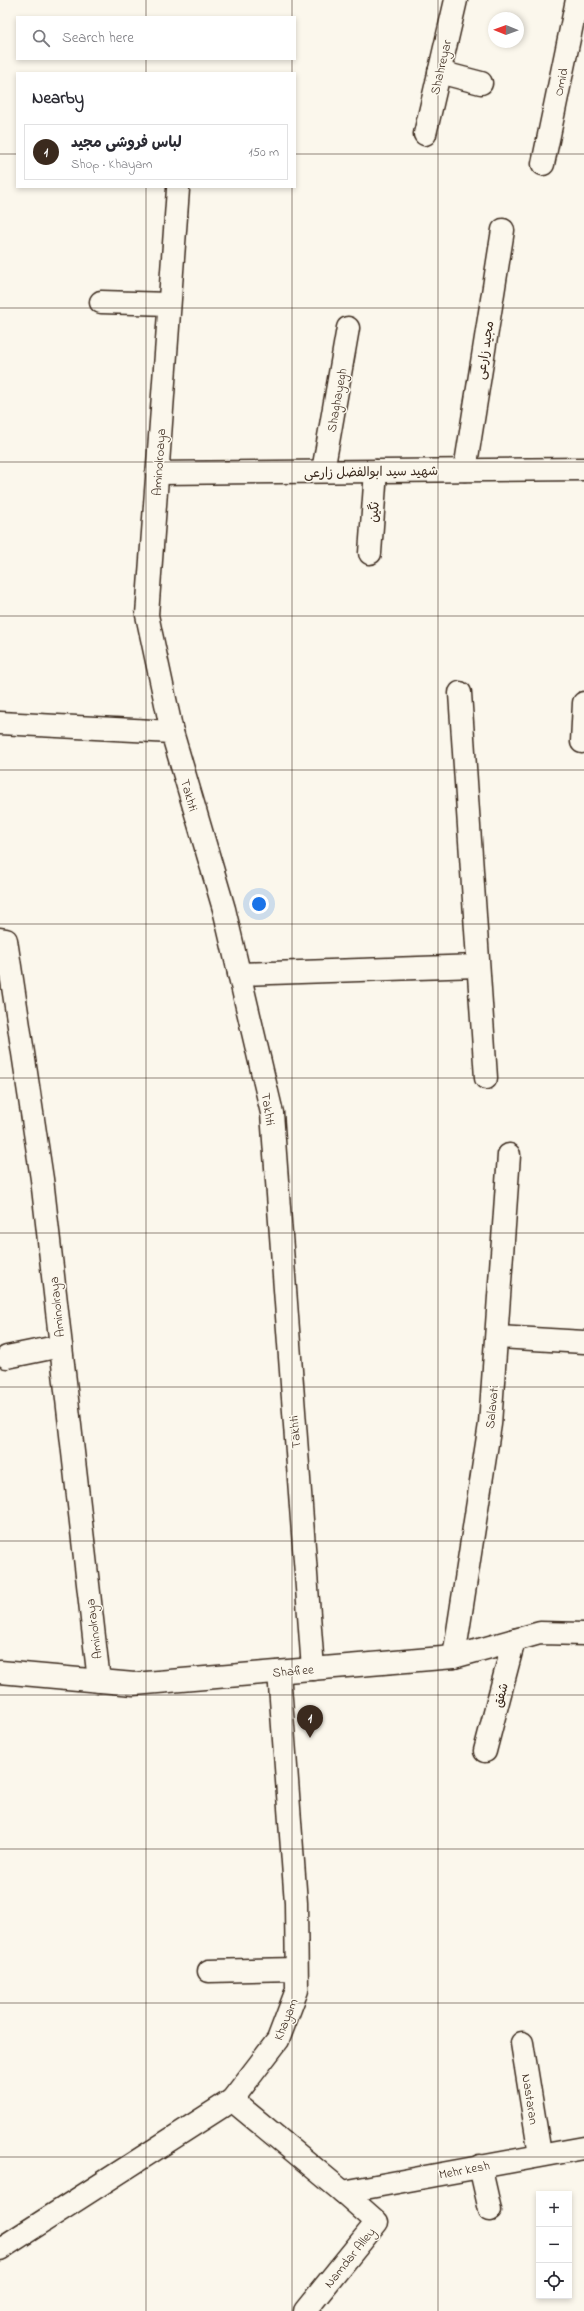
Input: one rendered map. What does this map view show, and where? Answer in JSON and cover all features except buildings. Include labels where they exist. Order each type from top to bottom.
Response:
[{"type":"street","name":"Shahreyar","points":[[425,134],[456,0]]},
{"type":"street","name":"Omid","points":[[543,164],[577,0]]},
{"type":"street","points":[[439,72],[481,83]]},
{"type":"street","name":"Aminolroaya","points":[[172,732],[147,616],[178,190]]},
{"type":"street","name":"مجید زارعی","points":[[465,470],[503,230]]},
{"type":"street","points":[[101,302],[170,304]]},
{"type":"street","name":"Shaghayegh","points":[[323,472],[348,328]]},
{"type":"street","name":"شهید سید ابوالفضل زارعی","points":[[157,473],[584,469]]},
{"type":"street","name":"نگین","points":[[370,553],[376,471]]},
{"type":"street","points":[[460,693],[477,966],[486,1078]]},
{"type":"street","points":[[582,742],[584,703]]},
{"type":"street","points":[[0,723],[172,732]]},
{"type":"street","name":"Takhti","points":[[172,732],[224,909],[272,1113],[313,1668]]},
{"type":"street","name":"Aminolraya","points":[[0,939],[6,940],[42,1179],[99,1680]]},
{"type":"street","points":[[239,974],[477,966]]},
{"type":"street","name":"Salavati","points":[[454,1657],[490,1424],[509,1155]]},
{"type":"street","points":[[497,1337],[584,1342]]},
{"type":"street","points":[[7,1357],[61,1346]]},
{"type":"street","name":"Shafiee","points":[[0,1672],[134,1684],[454,1657],[540,1633],[584,1634]]},
{"type":"street","name":"شفق","points":[[485,1751],[514,1640]]},
{"type":"street","name":"Khayam","points":[[0,2249],[232,2100],[278,2040],[297,1990],[296,1902],[279,1672]]},
{"type":"street","points":[[209,1971],[296,1969]]},
{"type":"street","name":"Nastaran","points":[[522,2043],[540,2154]]},
{"type":"street","points":[[232,2100],[343,2192]]},
{"type":"street","name":"Mehr kesh","points":[[343,2192],[540,2154],[584,2148]]},
{"type":"street","points":[[480,2166],[490,2210]]},
{"type":"street","name":"Namdar Alley","points":[[305,2311],[377,2222],[343,2192]]},
{"type":"place","name":"لباس فروشی مجید","points":[[310,1738]]}]
